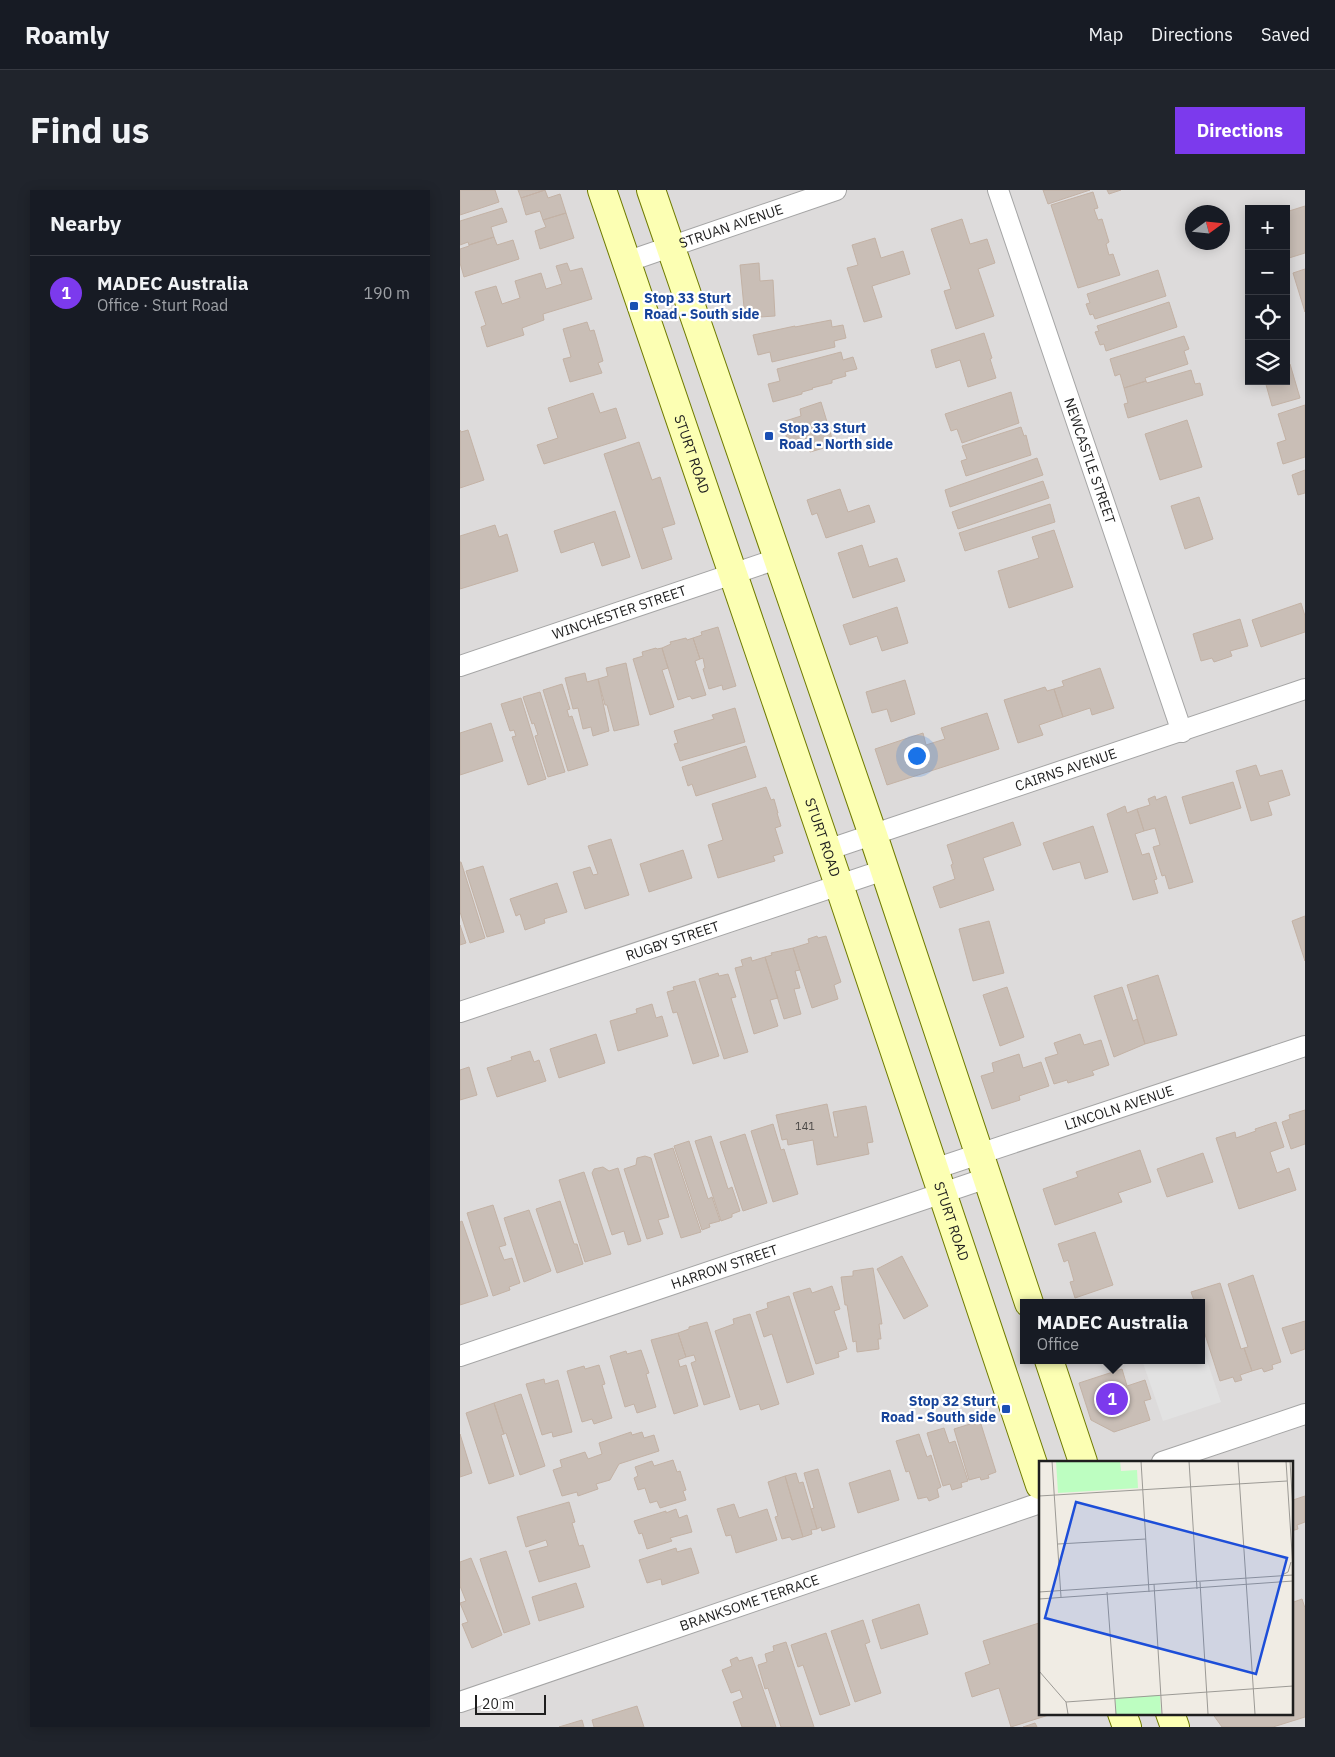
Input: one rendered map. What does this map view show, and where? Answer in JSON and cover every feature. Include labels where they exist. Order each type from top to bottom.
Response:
[{"type":"main road","name":"STURT ROAD","points":[[602,190],[839,885],[1039,1482]]},
{"type":"main road","points":[[651,190],[873,835],[1028,1299]]},
{"type":"main road","points":[[1050,1364],[1083,1461]]},
{"type":"main road","points":[[1122,1714],[1126,1727]]},
{"type":"street","name":"STRUAN AVENUE","points":[[626,262],[836,190]]},
{"type":"street","name":"NEWCASTLE STREET","points":[[998,190],[1182,732]]},
{"type":"street","name":"WINCHESTER STREET","points":[[460,666],[777,559]]},
{"type":"street","name":"CAIRNS AVENUE","points":[[827,850],[1305,689]]},
{"type":"street","name":"RUGBY STREET","points":[[460,1012],[884,870]]},
{"type":"street","name":"LINCOLN AVENUE","points":[[938,1181],[1305,1046]]},
{"type":"street","name":"HARROW STREET","points":[[460,1356],[938,1181]]},
{"type":"street","points":[[1165,1461],[1305,1414]]},
{"type":"street","name":"BRANKSOME TERRACE","points":[[460,1702],[1039,1503]]},
{"type":"shaded area","points":[[460,190],[1305,190],[1305,1727],[460,1727]]},
{"type":"shaded area","points":[[1205,1355],[1221,1402],[1163,1421],[1143,1364],[1205,1364]]},
{"type":"building","points":[[460,190],[495,190],[499,202],[460,215]]},
{"type":"building","points":[[518,190],[545,190],[521,198]]},
{"type":"building","points":[[545,190],[548,198],[560,194],[566,213],[543,220],[540,211],[526,215],[521,198]]},
{"type":"building","points":[[1043,190],[1090,190],[1048,204]]},
{"type":"building","points":[[1107,190],[1121,190],[1109,194]]},
{"type":"building","points":[[1093,192],[1098,208],[1094,209],[1098,220],[1102,219],[1109,242],[1106,244],[1109,255],[1113,254],[1120,275],[1078,288],[1051,205]]},
{"type":"building","points":[[1305,206],[1305,253],[1290,258],[1290,250],[1290,211]]},
{"type":"building","points":[[502,208],[507,222],[491,227],[494,237],[469,245],[468,242],[460,245],[460,221]]},
{"type":"building","points":[[566,213],[574,238],[540,249],[535,231],[546,227],[543,220]]},
{"type":"building","points":[[962,219],[970,244],[987,239],[995,263],[978,269],[994,316],[956,329],[944,291],[951,289],[931,229]]},
{"type":"building","points":[[494,237],[497,245],[513,240],[519,259],[464,277],[460,263],[460,249]]},
{"type":"building","points":[[875,238],[881,258],[903,251],[910,274],[872,286],[882,317],[864,322],[847,268],[858,265],[852,245]]},
{"type":"building","points":[[567,263],[570,271],[582,268],[592,299],[543,314],[544,320],[522,328],[524,335],[487,347],[481,327],[486,325],[475,292],[496,286],[502,304],[520,298],[515,281],[541,273],[546,289],[562,284],[556,266]]},
{"type":"building","points":[[759,263],[760,281],[773,280],[775,316],[745,318],[740,265]]},
{"type":"building","points":[[1305,269],[1305,312],[1293,273]]},
{"type":"building","points":[[1158,270],[1166,296],[1095,319],[1093,314],[1090,315],[1086,304],[1090,303],[1087,294]]},
{"type":"building","points":[[1169,302],[1177,327],[1106,351],[1104,344],[1100,345],[1095,332],[1099,331],[1097,326]]},
{"type":"building","points":[[831,320],[832,327],[843,325],[846,338],[834,341],[835,347],[772,362],[770,352],[758,355],[753,335]]},
{"type":"building","points":[[587,322],[590,331],[594,330],[603,361],[598,363],[602,373],[570,382],[563,359],[571,357],[563,329]]},
{"type":"building","points":[[984,333],[996,378],[968,387],[960,360],[936,368],[931,350]]},
{"type":"building","points":[[1184,336],[1189,349],[1184,351],[1188,364],[1145,378],[1146,381],[1124,388],[1120,374],[1115,376],[1110,359]]},
{"type":"building","points":[[841,352],[843,360],[853,357],[857,369],[845,372],[846,376],[832,380],[832,383],[773,402],[768,384],[780,381],[777,369]]},
{"type":"building","points":[[1290,364],[1300,398],[1272,406],[1266,385],[1290,385]]},
{"type":"building","points":[[1191,370],[1195,384],[1200,383],[1203,395],[1128,418],[1124,404],[1128,403],[1124,388]]},
{"type":"building","points":[[1011,392],[1019,423],[962,443],[957,429],[951,431],[945,414]]},
{"type":"building","points":[[593,393],[600,413],[616,408],[626,438],[544,464],[537,445],[558,438],[548,408]]},
{"type":"building","points":[[821,402],[834,445],[810,452],[805,437],[788,442],[782,422],[801,416],[800,409]]},
{"type":"building","points":[[1305,405],[1305,457],[1283,464],[1277,443],[1286,440],[1278,414]]},
{"type":"building","points":[[1187,420],[1202,467],[1160,480],[1145,434]]},
{"type":"building","points":[[1021,427],[1024,436],[1026,435],[1031,455],[966,476],[961,461],[967,459],[962,446]]},
{"type":"building","points":[[460,430],[461,432],[468,430],[484,480],[460,488]]},
{"type":"building","points":[[639,442],[652,480],[660,477],[675,524],[662,528],[672,559],[642,569],[604,454]]},
{"type":"building","points":[[1037,458],[1043,475],[950,507],[945,490]]},
{"type":"building","points":[[1305,470],[1305,493],[1298,495],[1292,475]]},
{"type":"building","points":[[1043,481],[1049,498],[958,529],[952,512]]},
{"type":"building","points":[[840,489],[848,512],[869,505],[875,522],[826,538],[817,513],[812,515],[807,500]]},
{"type":"building","points":[[1199,497],[1213,539],[1185,549],[1171,506]]},
{"type":"building","points":[[1050,504],[1055,522],[965,551],[959,533]]},
{"type":"building","points":[[615,511],[630,557],[602,566],[594,542],[561,553],[554,531]]},
{"type":"building","points":[[495,525],[499,537],[507,534],[518,571],[460,589],[460,536]]},
{"type":"building","points":[[1054,530],[1073,587],[1009,608],[998,571],[1039,558],[1032,537]]},
{"type":"building","points":[[862,545],[869,567],[897,558],[905,581],[853,598],[838,553]]},
{"type":"building","points":[[1301,603],[1305,616],[1305,632],[1261,647],[1252,620]]},
{"type":"building","points":[[897,607],[908,643],[882,651],[877,636],[850,645],[843,625]]},
{"type":"building","points":[[1240,619],[1248,646],[1230,651],[1232,656],[1214,662],[1212,658],[1201,661],[1193,634]]},
{"type":"building","points":[[718,627],[736,686],[723,690],[722,685],[709,689],[703,669],[705,668],[703,658],[700,659],[693,638],[702,635],[701,632]]},
{"type":"building","points":[[686,638],[687,640],[693,638],[700,659],[695,661],[706,695],[692,699],[690,696],[678,700],[662,648],[671,644],[670,642]]},
{"type":"building","points":[[662,648],[668,668],[662,670],[674,707],[650,715],[633,659],[643,656],[642,652]]},
{"type":"building","points":[[626,663],[639,725],[614,731],[598,679],[608,676],[606,668]]},
{"type":"building","points":[[1100,668],[1114,708],[1092,715],[1090,708],[1063,717],[1054,689],[1064,686],[1062,681]]},
{"type":"building","points":[[585,673],[587,682],[598,679],[609,731],[593,736],[591,727],[583,729],[578,708],[573,709],[565,678]]},
{"type":"building","points":[[905,680],[915,714],[891,722],[887,709],[872,713],[866,692]]},
{"type":"building","points":[[562,684],[570,709],[567,710],[569,717],[572,716],[588,765],[568,771],[543,690]]},
{"type":"building","points":[[1045,687],[1047,691],[1054,689],[1063,717],[1039,725],[1043,735],[1018,743],[1004,700]]},
{"type":"building","points":[[540,692],[565,772],[548,777],[535,736],[538,735],[534,723],[532,724],[523,697]]},
{"type":"building","points":[[521,698],[546,779],[528,785],[512,737],[516,736],[514,730],[510,731],[501,704]]},
{"type":"building","points":[[735,708],[745,742],[680,761],[674,744],[678,743],[674,731],[714,719],[712,715]]},
{"type":"building","points":[[987,713],[999,749],[887,785],[875,749],[923,733],[926,745],[945,739],[941,728]]},
{"type":"building","points":[[491,723],[503,761],[460,775],[460,733]]},
{"type":"building","points":[[746,746],[756,777],[696,796],[692,784],[688,786],[682,767]]},
{"type":"building","points":[[1256,765],[1260,776],[1282,770],[1290,795],[1268,802],[1272,815],[1251,821],[1236,771]]},
{"type":"building","points":[[1233,782],[1241,808],[1190,824],[1182,797]]},
{"type":"building","points":[[766,787],[771,800],[774,799],[778,813],[781,826],[775,828],[783,853],[773,856],[775,861],[718,878],[708,845],[723,840],[712,804]]},
{"type":"building","points":[[1155,796],[1156,800],[1166,796],[1193,882],[1169,889],[1165,875],[1162,876],[1153,847],[1160,845],[1155,828],[1144,831],[1137,809],[1150,805],[1148,799]]},
{"type":"building","points":[[1125,806],[1127,813],[1137,809],[1144,831],[1135,834],[1142,855],[1149,853],[1157,879],[1154,880],[1158,893],[1133,900],[1107,814]]},
{"type":"building","points":[[1013,822],[1021,845],[983,858],[994,890],[940,908],[933,887],[955,879],[947,845]]},
{"type":"building","points":[[1093,826],[1108,872],[1085,879],[1080,862],[1053,870],[1043,843]]},
{"type":"building","points":[[611,839],[629,895],[585,909],[573,872],[590,867],[593,875],[598,874],[588,846]]},
{"type":"building","points":[[683,850],[692,878],[649,892],[640,864]]},
{"type":"building","points":[[460,862],[485,938],[470,943],[460,912]]},
{"type":"building","points":[[483,866],[504,932],[487,937],[466,871]]},
{"type":"building","points":[[557,883],[567,912],[544,919],[545,923],[525,930],[520,914],[516,916],[510,899]]},
{"type":"building","points":[[1305,916],[1305,961],[1292,921]]},
{"type":"building","points":[[989,921],[1004,973],[973,981],[959,929]]},
{"type":"building","points":[[460,925],[466,943],[460,945]]},
{"type":"building","points":[[817,936],[818,938],[826,936],[841,982],[834,985],[838,999],[812,1008],[793,948],[809,943],[808,939]]},
{"type":"building","points":[[793,948],[800,970],[795,971],[800,988],[794,989],[801,1014],[784,1019],[765,957],[772,955],[771,953]]},
{"type":"building","points":[[751,957],[752,961],[765,957],[778,998],[770,1000],[778,1026],[754,1034],[735,968],[743,966],[741,960]]},
{"type":"building","points":[[718,973],[719,976],[728,974],[736,997],[731,998],[748,1052],[724,1059],[699,979]]},
{"type":"building","points":[[1158,975],[1177,1035],[1145,1044],[1127,985]]},
{"type":"building","points":[[695,981],[719,1056],[693,1064],[677,1012],[673,1013],[667,992],[674,990],[673,987]]},
{"type":"building","points":[[1007,987],[1024,1037],[1000,1046],[983,995]]},
{"type":"building","points":[[1122,987],[1133,1021],[1137,1019],[1145,1044],[1114,1057],[1094,996]]},
{"type":"building","points":[[652,1004],[656,1018],[662,1016],[668,1036],[618,1051],[610,1021],[637,1013],[636,1009]]},
{"type":"building","points":[[596,1034],[605,1063],[559,1078],[550,1049]]},
{"type":"building","points":[[1080,1034],[1084,1045],[1101,1040],[1109,1065],[1092,1071],[1094,1075],[1068,1083],[1067,1080],[1054,1084],[1045,1058],[1058,1054],[1054,1043]]},
{"type":"building","points":[[530,1051],[534,1062],[539,1060],[546,1081],[497,1097],[487,1068],[512,1060],[511,1057]]},
{"type":"building","points":[[1019,1054],[1023,1068],[1041,1062],[1049,1086],[1019,1096],[1020,1100],[992,1109],[981,1076],[994,1072],[992,1063]]},
{"type":"building","points":[[469,1067],[477,1095],[460,1100],[460,1070]]},
{"type":"building","points":[[827,1104],[834,1137],[838,1137],[833,1112],[866,1106],[873,1142],[867,1143],[869,1154],[817,1165],[813,1140],[788,1145],[787,1139],[782,1140],[776,1115]]},
{"type":"building","points":[[1305,1110],[1305,1144],[1291,1149],[1282,1122],[1290,1119],[1289,1115]]},
{"type":"building","points":[[1276,1122],[1284,1147],[1270,1152],[1277,1173],[1289,1168],[1296,1190],[1239,1209],[1216,1138],[1235,1132],[1236,1138]]},
{"type":"building","points":[[773,1124],[781,1150],[784,1149],[798,1194],[773,1202],[751,1131]]},
{"type":"building","points":[[745,1134],[767,1203],[743,1211],[720,1142]]},
{"type":"building","points":[[711,1136],[728,1189],[732,1187],[740,1211],[732,1214],[732,1217],[721,1221],[695,1141]]},
{"type":"building","points":[[689,1141],[708,1199],[712,1197],[720,1221],[709,1224],[710,1227],[702,1230],[674,1146]]},
{"type":"building","points":[[673,1148],[701,1232],[681,1238],[654,1154]]},
{"type":"building","points":[[1140,1150],[1151,1182],[1118,1193],[1122,1202],[1055,1225],[1043,1189],[1078,1177],[1076,1172]]},
{"type":"building","points":[[1203,1153],[1213,1182],[1167,1197],[1157,1169]]},
{"type":"building","points":[[645,1156],[651,1158],[669,1217],[658,1220],[663,1234],[647,1239],[624,1169],[636,1165],[637,1158]]},
{"type":"building","points":[[603,1167],[609,1171],[618,1168],[641,1241],[628,1245],[624,1231],[612,1235],[592,1173],[594,1169]]},
{"type":"building","points":[[584,1172],[611,1254],[585,1262],[559,1180]]},
{"type":"building","points":[[560,1201],[574,1244],[577,1244],[583,1264],[557,1273],[536,1209]]},
{"type":"building","points":[[493,1205],[506,1245],[499,1247],[504,1260],[512,1258],[520,1283],[509,1287],[510,1290],[493,1296],[467,1213]]},
{"type":"building","points":[[529,1210],[551,1271],[524,1282],[504,1218]]},
{"type":"building","points":[[462,1221],[488,1296],[460,1305],[460,1222]]},
{"type":"building","points":[[1095,1232],[1113,1285],[1075,1298],[1070,1282],[1074,1281],[1068,1260],[1064,1262],[1058,1244]]},
{"type":"building","points":[[902,1256],[928,1306],[904,1319],[877,1269]]},
{"type":"building","points":[[873,1268],[882,1324],[879,1324],[881,1339],[878,1339],[879,1349],[857,1352],[856,1341],[853,1342],[847,1305],[845,1305],[841,1277],[853,1276],[853,1271]]},
{"type":"building","points":[[1253,1275],[1281,1362],[1272,1365],[1273,1369],[1264,1372],[1262,1368],[1252,1371],[1244,1348],[1248,1347],[1228,1284]]},
{"type":"building","points":[[1220,1283],[1241,1349],[1244,1348],[1252,1371],[1240,1375],[1242,1380],[1235,1382],[1233,1377],[1220,1381],[1205,1334],[1205,1299],[1194,1299],[1191,1292]]},
{"type":"building","points":[[832,1286],[840,1309],[834,1311],[847,1349],[838,1352],[839,1357],[816,1364],[793,1293],[810,1288],[812,1293]]},
{"type":"building","points":[[789,1296],[814,1374],[787,1383],[772,1334],[764,1337],[756,1312],[768,1308],[767,1303]]},
{"type":"building","points":[[750,1314],[779,1404],[761,1410],[759,1404],[740,1410],[715,1331],[734,1324],[733,1319]]},
{"type":"building","points":[[1305,1321],[1305,1349],[1291,1354],[1282,1328]]},
{"type":"building","points":[[707,1322],[730,1397],[704,1405],[691,1363],[696,1361],[694,1355],[686,1357],[678,1333],[689,1329],[689,1327]]},
{"type":"building","points":[[678,1333],[686,1357],[678,1360],[680,1367],[686,1365],[698,1406],[674,1414],[651,1340]]},
{"type":"building","points":[[641,1350],[649,1373],[646,1374],[656,1407],[637,1413],[634,1404],[625,1407],[610,1356],[626,1351],[627,1354]]},
{"type":"building","points":[[599,1365],[605,1384],[602,1385],[612,1418],[594,1424],[592,1419],[582,1422],[567,1371],[584,1366],[585,1369]]},
{"type":"building","points":[[1122,1369],[1127,1386],[1145,1380],[1151,1399],[1144,1401],[1150,1420],[1114,1432],[1091,1420],[1079,1383]]},
{"type":"building","points":[[544,1379],[545,1384],[558,1380],[572,1432],[553,1437],[552,1432],[542,1435],[526,1384]]},
{"type":"building","points":[[521,1394],[545,1466],[520,1475],[494,1403]]},
{"type":"building","points":[[494,1403],[504,1434],[501,1435],[514,1476],[489,1484],[466,1413]]},
{"type":"building","points":[[980,1421],[996,1472],[988,1475],[989,1478],[981,1480],[980,1477],[969,1480],[954,1429]]},
{"type":"building","points":[[944,1428],[949,1443],[955,1441],[968,1481],[961,1483],[962,1487],[952,1490],[950,1484],[943,1486],[927,1433]]},
{"type":"building","points":[[631,1432],[632,1435],[642,1432],[644,1438],[654,1435],[659,1451],[619,1464],[610,1480],[596,1484],[598,1489],[578,1496],[577,1492],[562,1496],[553,1470],[562,1467],[560,1460],[585,1452],[588,1459],[602,1454],[599,1443]]},
{"type":"building","points":[[460,1434],[472,1473],[460,1477]]},
{"type":"building","points":[[919,1434],[927,1457],[931,1455],[941,1487],[937,1489],[939,1497],[929,1501],[927,1497],[918,1499],[909,1471],[906,1472],[896,1441]]},
{"type":"building","points":[[673,1460],[677,1472],[680,1471],[686,1490],[683,1491],[686,1500],[660,1508],[657,1501],[650,1503],[645,1488],[638,1490],[634,1478],[638,1476],[635,1467],[652,1461],[654,1466]]},
{"type":"building","points":[[818,1469],[835,1527],[822,1531],[821,1527],[817,1529],[811,1509],[814,1508],[804,1473]]},
{"type":"building","points":[[890,1470],[899,1500],[858,1513],[849,1483]]},
{"type":"building","points":[[796,1473],[799,1483],[803,1482],[817,1529],[811,1530],[812,1534],[803,1537],[785,1476]]},
{"type":"building","points":[[785,1476],[803,1537],[792,1540],[790,1537],[782,1539],[775,1517],[778,1516],[768,1482]]},
{"type":"building","points":[[1305,1496],[1305,1522],[1297,1525],[1298,1529],[1292,1531],[1292,1498],[1293,1500]]},
{"type":"building","points":[[569,1502],[575,1522],[572,1523],[579,1546],[583,1545],[590,1567],[539,1582],[529,1551],[548,1546],[546,1540],[526,1547],[517,1517]]},
{"type":"building","points":[[734,1504],[739,1518],[767,1509],[777,1540],[736,1553],[731,1535],[726,1536],[717,1509]]},
{"type":"building","points":[[676,1509],[679,1518],[687,1515],[692,1532],[670,1538],[672,1541],[647,1549],[642,1533],[639,1534],[634,1521]]},
{"type":"building","points":[[676,1548],[677,1552],[691,1548],[699,1573],[662,1585],[661,1579],[647,1583],[639,1560]]},
{"type":"building","points":[[506,1551],[530,1624],[504,1633],[480,1559]]},
{"type":"building","points":[[471,1558],[502,1635],[472,1648],[462,1624],[468,1622],[460,1603],[466,1601],[460,1586],[460,1562]]},
{"type":"building","points":[[576,1583],[584,1607],[539,1621],[532,1597]]},
{"type":"building","points":[[1302,1599],[1305,1608],[1305,1717],[1273,1727],[1222,1727],[1213,1714],[1292,1714],[1292,1603]]},
{"type":"building","points":[[919,1604],[928,1634],[881,1649],[872,1620]]},
{"type":"building","points":[[863,1620],[870,1642],[865,1644],[881,1693],[855,1702],[831,1631]]},
{"type":"building","points":[[1039,1623],[1039,1714],[1052,1714],[1011,1727],[999,1688],[972,1697],[965,1673],[990,1664],[983,1641]]},
{"type":"building","points":[[826,1633],[850,1705],[820,1715],[803,1665],[798,1667],[791,1645]]},
{"type":"building","points":[[786,1642],[814,1727],[781,1727],[768,1688],[765,1689],[758,1665],[767,1662],[765,1654],[774,1651],[773,1646]]},
{"type":"building","points":[[737,1657],[739,1661],[752,1657],[776,1727],[742,1727],[733,1702],[743,1698],[740,1690],[731,1693],[722,1670],[732,1666],[730,1660]]},
{"type":"building","points":[[637,1706],[644,1727],[594,1727],[592,1720]]},
{"type":"building","points":[[582,1720],[584,1727],[559,1727]]},
{"type":"building","points":[[1035,1723],[1037,1727],[1023,1727]]},
{"type":"place","name":"Stop 33 Sturt Road - South side","points":[[634,306]]},
{"type":"place","name":"Stop 33 Sturt Road - North side","points":[[769,436]]},
{"type":"place","name":"MADEC Australia","points":[[1112,1399]]},
{"type":"place","name":"Stop 32 Sturt Road - South side","points":[[1006,1409]]}]
